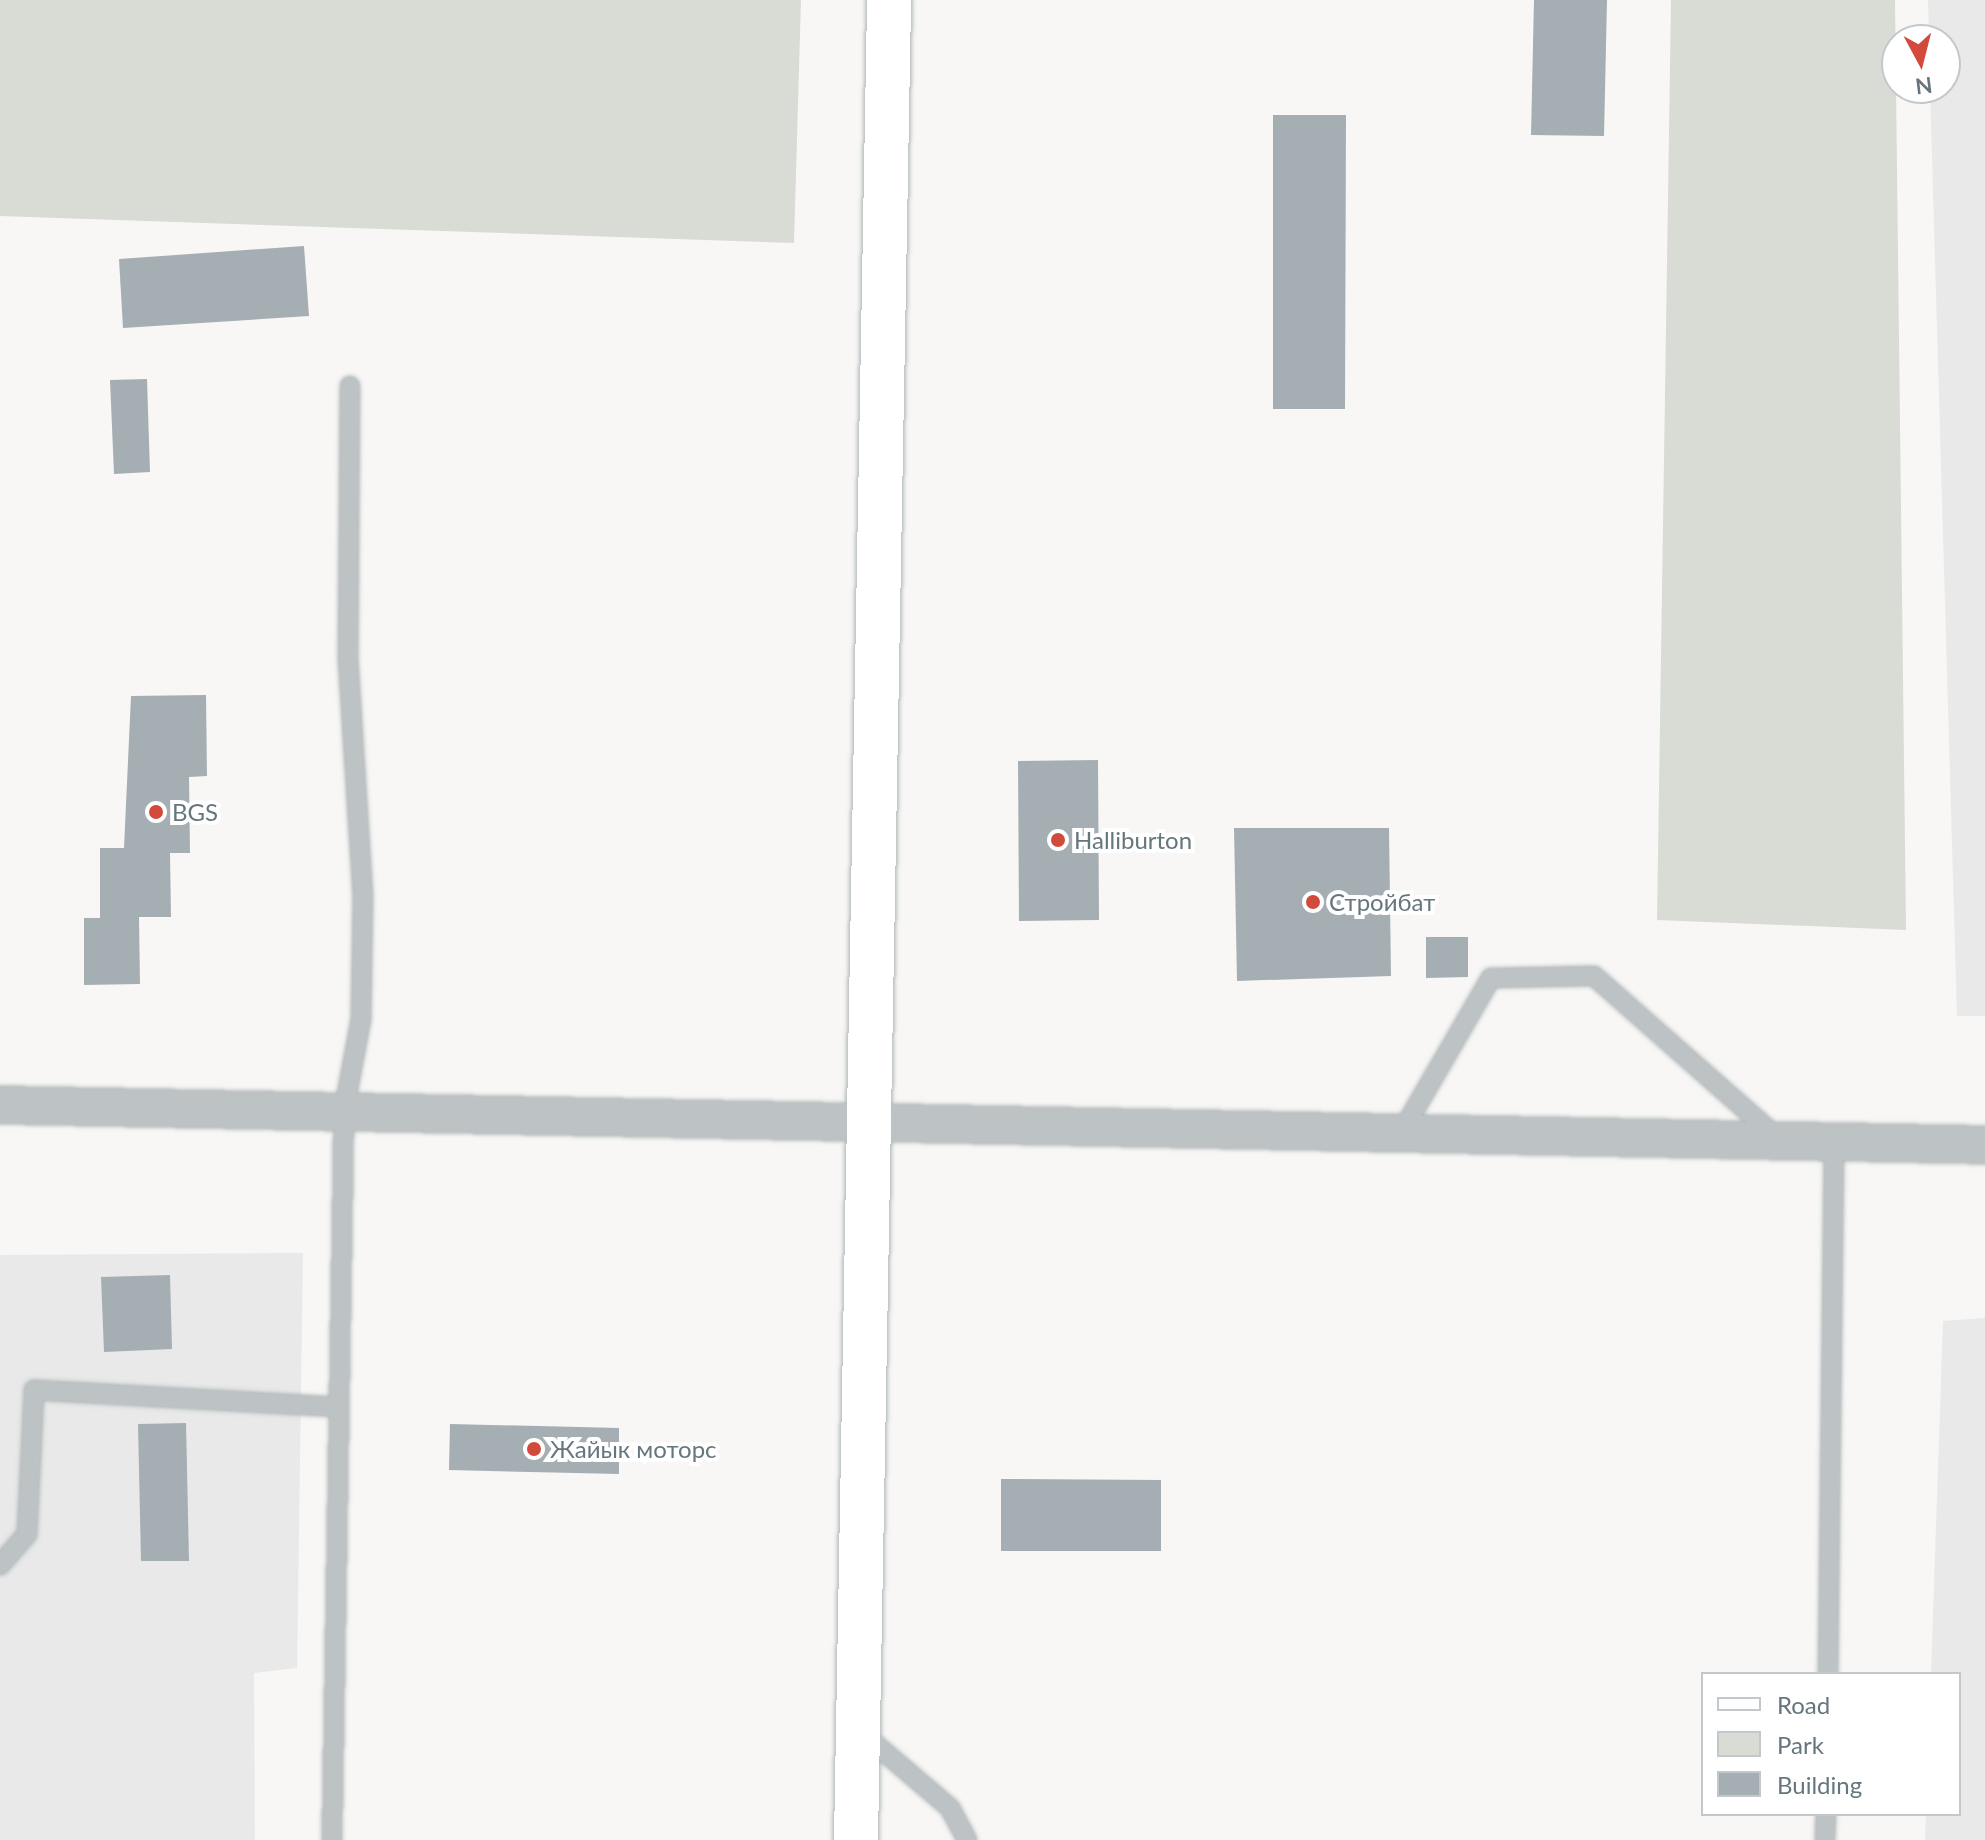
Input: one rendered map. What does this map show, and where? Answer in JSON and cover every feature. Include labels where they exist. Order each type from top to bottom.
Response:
[{"type":"main road","points":[[856,1840],[866,1119],[889,0]]},
{"type":"street","points":[[0,1105],[1404,1128],[1779,1139],[1834,1145],[1985,1145]]},
{"type":"lane","points":[[332,1840],[335,1407],[344,1110],[361,1019],[363,897],[348,657],[350,386]]},
{"type":"lane","points":[[1404,1128],[1491,978],[1594,976],[1779,1139]]},
{"type":"lane","points":[[1828,1672],[1834,1145]]},
{"type":"lane","points":[[0,1565],[27,1534],[34,1390],[335,1407]]},
{"type":"lane","points":[[856,1728],[950,1808],[967,1840]]},
{"type":"lane","points":[[1825,1840],[1826,1816]]},
{"type":"shaded area","points":[[1928,0],[1985,0],[1985,1016],[1957,1016],[1930,104],[1961,104],[1961,24],[1929,24]]},
{"type":"shaded area","points":[[303,1253],[297,1668],[254,1673],[255,1840],[0,1840],[0,1255]]},
{"type":"shaded area","points":[[1985,1318],[1985,1840],[1925,1840],[1926,1816],[1961,1816],[1961,1672],[1931,1672],[1943,1321]]},
{"type":"green space","points":[[0,0],[801,0],[794,243],[0,216]]},
{"type":"green space","points":[[1671,0],[1895,0],[1895,24],[1881,24],[1881,104],[1896,104],[1906,930],[1657,920]]},
{"type":"building","points":[[1534,0],[1607,0],[1604,136],[1531,135]]},
{"type":"building","points":[[1273,115],[1346,115],[1345,409],[1273,409]]},
{"type":"building","points":[[304,246],[309,316],[123,328],[119,259]]},
{"type":"building","points":[[147,379],[150,472],[114,474],[110,380]]},
{"type":"building","name":"BGS","points":[[206,695],[207,776],[189,777],[190,853],[170,853],[171,917],[139,917],[140,984],[84,985],[84,918],[100,918],[100,848],[124,848],[131,696]]},
{"type":"building","name":"Halliburton","points":[[1098,760],[1099,920],[1019,921],[1018,761]]},
{"type":"building","name":"Стройбат","points":[[1234,828],[1389,828],[1391,976],[1237,981]]},
{"type":"building","points":[[1426,937],[1468,937],[1468,977],[1426,978]]},
{"type":"building","points":[[170,1275],[172,1349],[104,1352],[101,1277]]},
{"type":"building","points":[[186,1423],[189,1561],[141,1561],[138,1424]]},
{"type":"building","name":"Жайык моторс","points":[[450,1424],[619,1428],[619,1474],[449,1470]]},
{"type":"building","points":[[1001,1479],[1161,1480],[1161,1551],[1001,1551]]},
{"type":"place","name":"BGS","points":[[156,812]]},
{"type":"place","name":"Halliburton","points":[[1058,840]]},
{"type":"place","name":"Стройбат","points":[[1313,902]]},
{"type":"place","name":"Жайык моторс","points":[[534,1449]]}]
